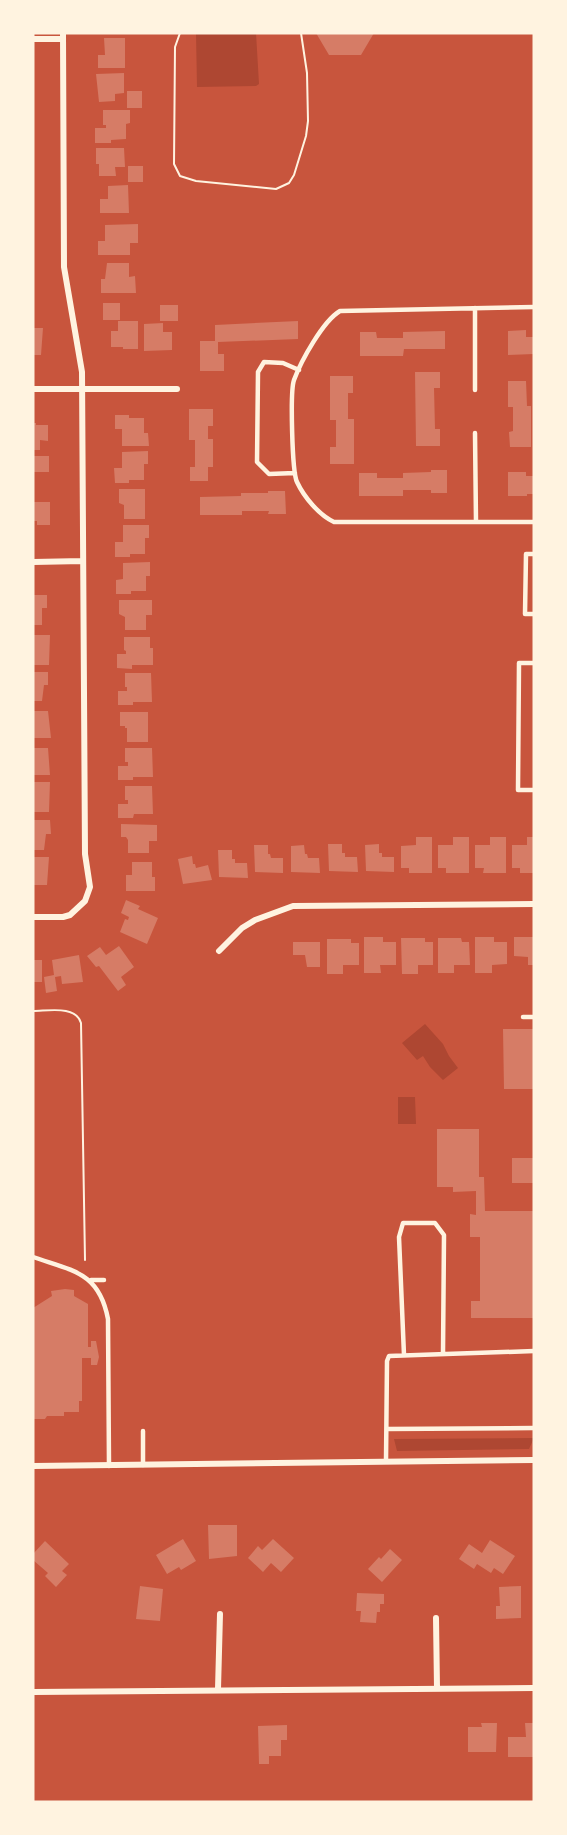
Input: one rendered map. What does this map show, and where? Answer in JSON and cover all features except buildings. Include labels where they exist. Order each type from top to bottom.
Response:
[{"type":"street","points":[[33,39],[63,36],[64,267],[82,365],[83,388],[85,854],[90,886],[85,901],[70,915],[54,919],[33,917]]},
{"type":"street","points":[[33,389],[177,389]]},
{"type":"street","points":[[33,562],[83,561]]},
{"type":"street","points":[[219,951],[242,928],[255,920],[292,906],[534,904]]},
{"type":"street","points":[[33,1466],[534,1460]]},
{"type":"street","points":[[219,1689],[220,1614]]},
{"type":"street","points":[[436,1618],[437,1688]]},
{"type":"street","points":[[33,1692],[534,1688]]},
{"type":"lane","points":[[534,307],[340,311],[328,320],[322,329],[293,382],[296,481],[318,511],[326,518],[334,522],[534,522]]},
{"type":"lane","points":[[475,308],[475,390]]},
{"type":"lane","points":[[295,473],[269,474],[258,462],[258,372],[264,362],[283,363],[299,370]]},
{"type":"lane","points":[[475,433],[476,522]]},
{"type":"lane","points":[[534,554],[526,554],[525,614],[534,614]]},
{"type":"lane","points":[[534,663],[519,663],[518,790],[534,790]]},
{"type":"lane","points":[[523,1017],[534,1017]]},
{"type":"lane","points":[[404,1355],[399,1237],[403,1223],[435,1223],[444,1235],[443,1353]]},
{"type":"lane","points":[[33,1257],[79,1273],[91,1280],[105,1301],[108,1318],[109,1466]]},
{"type":"lane","points":[[91,1280],[104,1280]]},
{"type":"lane","points":[[386,1461],[387,1361],[389,1356],[534,1351]]},
{"type":"lane","points":[[387,1429],[534,1428]]},
{"type":"lane","points":[[143,1431],[143,1466]]},
{"type":"path","points":[[180,33],[175,47],[174,164],[176,171],[180,176],[196,181],[276,189],[289,183],[294,175],[306,136],[309,100],[301,33]]},
{"type":"path","points":[[33,1011],[71,1012],[79,1018],[81,1023],[84,1260]]},
{"type":"shaded area","points":[[196,33],[256,33],[259,84],[256,86],[197,87]]},
{"type":"shaded area","points":[[425,1024],[443,1044],[458,1068],[443,1080],[423,1056],[417,1060],[402,1043]]},
{"type":"shaded area","points":[[398,1097],[415,1097],[416,1124],[398,1124]]},
{"type":"shaded area","points":[[534,1438],[529,1449],[397,1451],[394,1439]]}]
